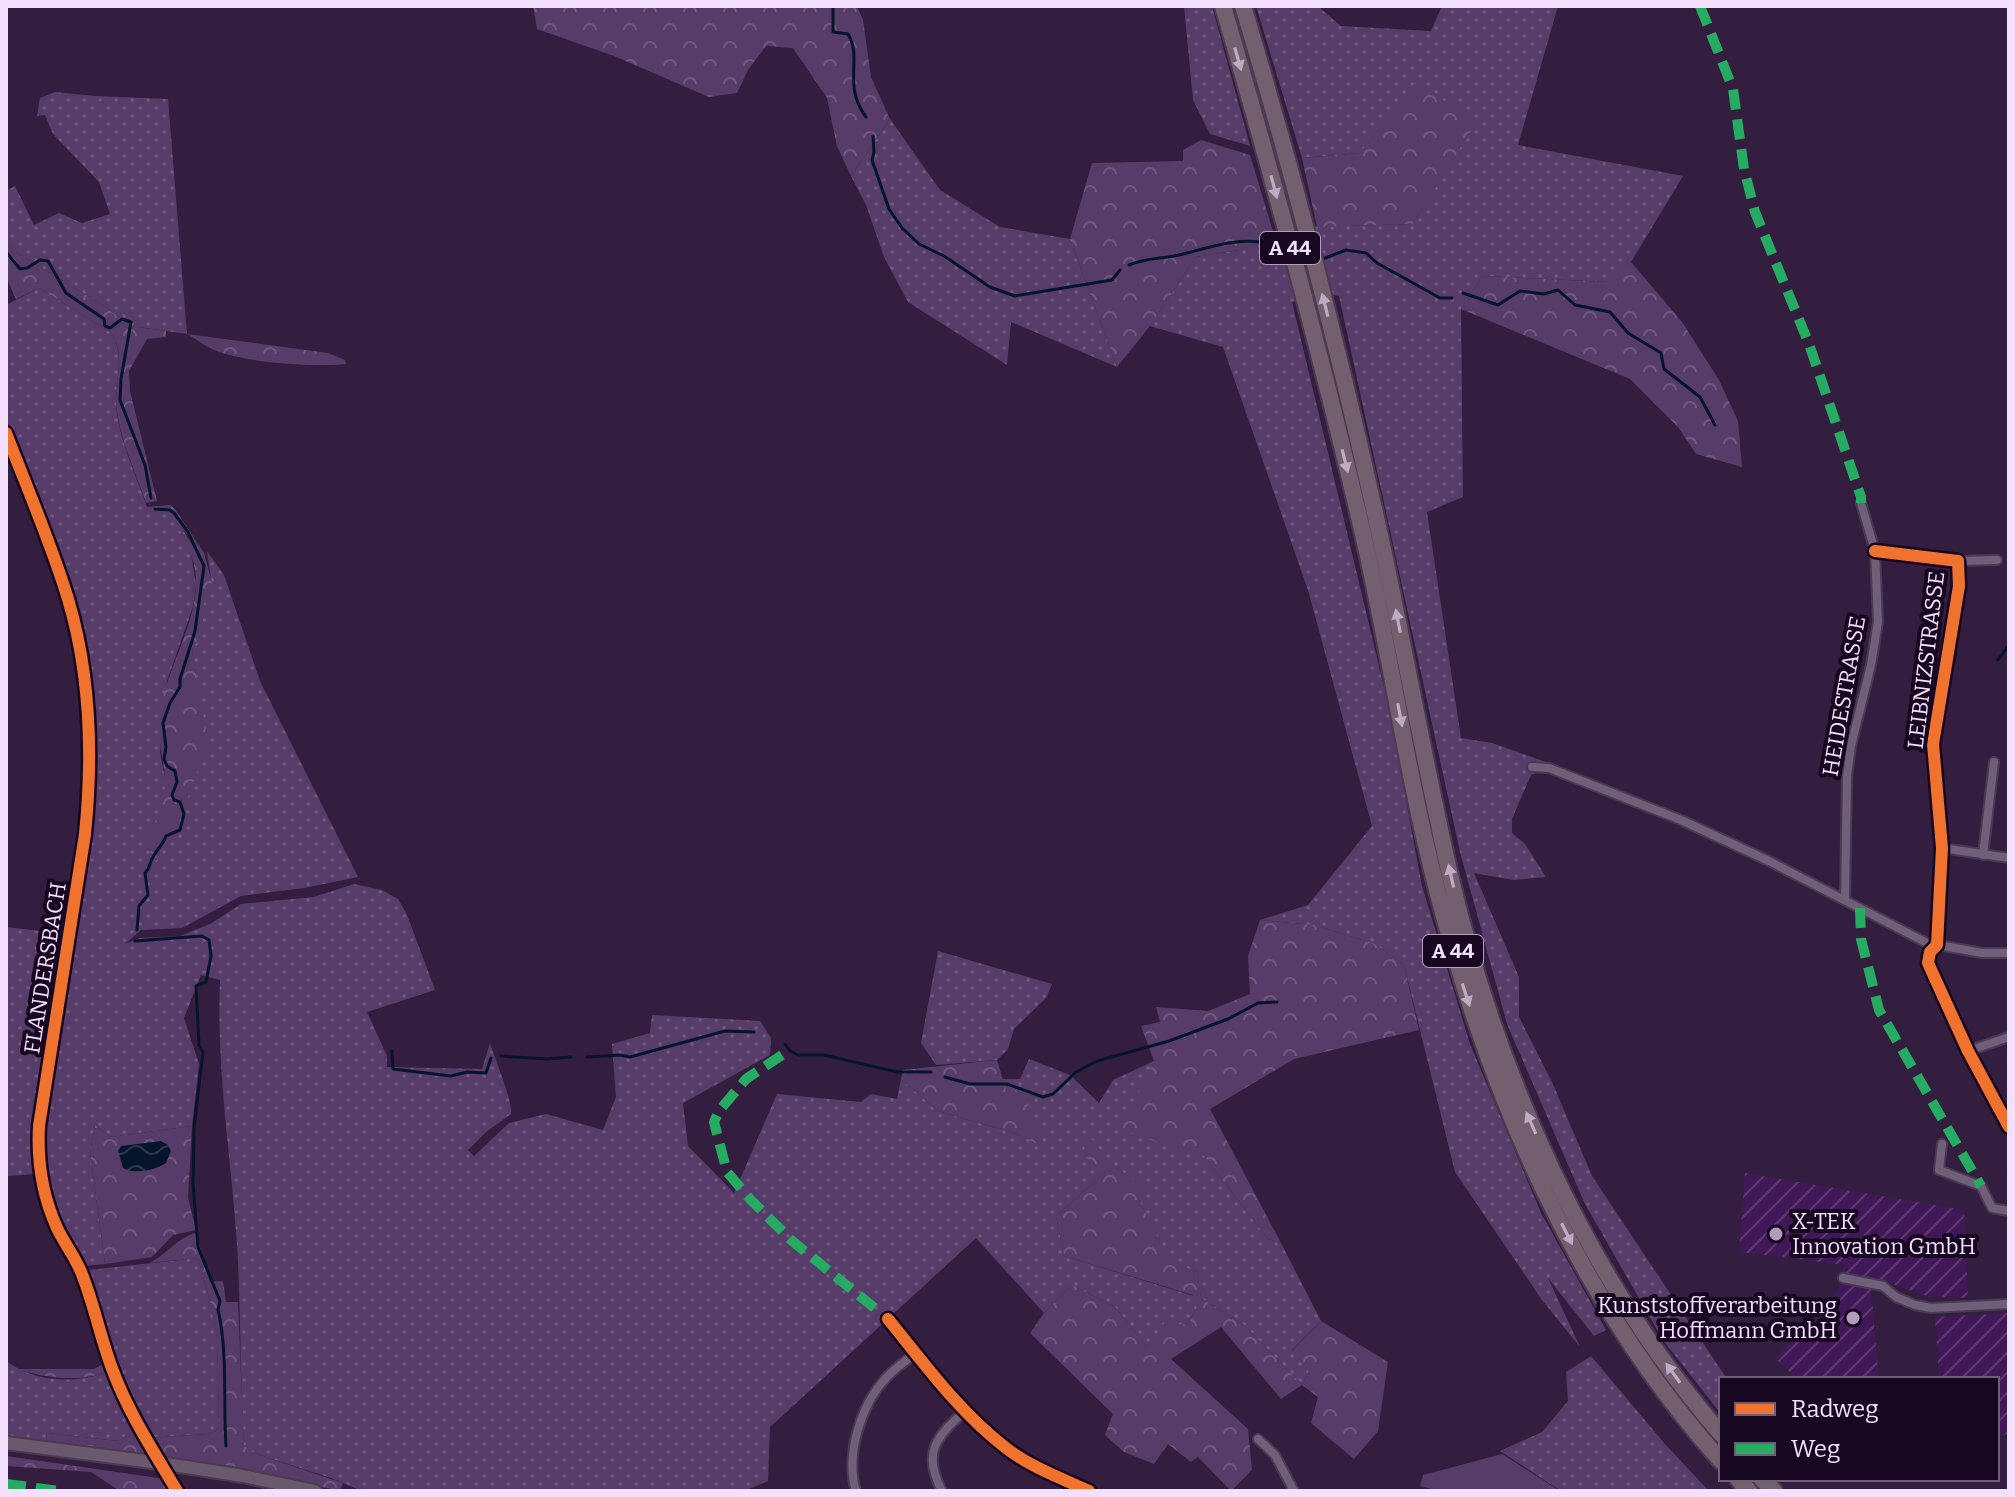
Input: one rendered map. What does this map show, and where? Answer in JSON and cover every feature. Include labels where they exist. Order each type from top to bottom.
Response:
[{"type":"highway","name":"A 44","points":[[1223,6],[1326,385],[1380,614],[1435,882],[1479,1034],[1515,1125],[1584,1268],[1681,1413],[1719,1459]]},
{"type":"highway","name":"A 44","points":[[1243,6],[1273,107],[1345,381],[1451,877],[1495,1031],[1528,1117],[1565,1198],[1651,1342],[1719,1431]]},
{"type":"main road","points":[[6,1443],[186,1467],[315,1491]]},
{"type":"street","name":"FLANDERSBACH","points":[[6,433],[68,599],[80,654],[90,728],[85,834],[39,1126],[40,1175],[57,1229],[80,1269],[90,1294],[103,1342],[126,1401],[177,1491]]},
{"type":"street","name":"HEIDESTRASSE","points":[[1845,899],[1847,776],[1878,622],[1875,551],[1861,503]]},
{"type":"street","name":"LEIBNIZSTRASSE","points":[[1875,551],[1958,561],[1997,560]]},
{"type":"street","name":"LEIBNIZSTRASSE","points":[[1958,561],[1959,586],[1933,744],[1942,848],[1937,945],[1930,952],[1928,963],[1968,1051]]},
{"type":"street","points":[[1983,855],[1994,762]]},
{"type":"street","points":[[1532,767],[1549,768],[1681,820],[1769,861],[1927,943],[1982,953],[2009,953]]},
{"type":"street","points":[[1942,848],[2009,858]]},
{"type":"street","points":[[2009,1037],[1968,1051],[2009,1127]]},
{"type":"street","points":[[1942,1144],[1939,1170],[1981,1186],[1992,1208],[2009,1211]]},
{"type":"street","points":[[1843,1278],[1883,1286],[1896,1297],[1931,1308],[2009,1304]]},
{"type":"street","points":[[888,1319],[964,1412],[1024,1461],[1087,1491]]},
{"type":"street","points":[[856,1491],[852,1458],[865,1414],[887,1377],[916,1353]]},
{"type":"street","points":[[942,1491],[933,1473],[933,1450],[945,1430],[964,1412]]},
{"type":"street","points":[[1258,1439],[1275,1455],[1294,1491]]},
{"type":"shaded area","points":[[1745,1173],[1964,1210],[1968,1298],[1930,1297],[1881,1280],[1871,1289],[1879,1377],[1795,1377],[1775,1358],[1837,1293],[1845,1265],[1739,1252]]},
{"type":"shaded area","points":[[2009,1313],[2009,1434],[1999,1435],[1999,1377],[1939,1377],[1935,1317]]},
{"type":"green space","points":[[533,6],[857,6],[863,20],[871,77],[890,119],[851,176],[837,146],[827,98],[793,48],[766,46],[748,70],[737,93],[709,97],[614,56],[537,29]]},
{"type":"green space","points":[[1184,6],[1212,6],[1250,146],[1210,134],[1193,100]]},
{"type":"green space","points":[[1256,6],[1321,6],[1341,26],[1431,31],[1442,6],[1558,6],[1518,145],[1683,176],[1631,262],[1609,282],[1482,276],[1461,309],[1463,497],[1427,512],[1461,738],[1492,743],[1552,764],[1550,772],[1531,775],[1512,819],[1512,833],[1525,844],[1546,877],[1514,880],[1474,873],[1519,977],[1519,1017],[1552,1082],[1592,1176],[1726,1377],[1719,1377],[1719,1411],[1663,1340],[1585,1204],[1507,1024],[1460,852],[1339,296],[1332,295],[1292,302],[1388,704],[1422,886],[1470,1044],[1541,1213],[1606,1330],[1594,1336],[1548,1278],[1580,1347],[1542,1300],[1455,1172],[1404,965],[1375,944],[1315,925],[1260,920],[1308,905],[1372,826],[1308,590],[1223,347],[1150,326],[1196,257],[1239,250],[1306,227],[1413,224],[1476,121],[1415,84],[1360,153],[1302,158]]},
{"type":"green space","points":[[1415,83],[1477,121],[1413,224],[1317,227],[1302,158],[1360,153]]},
{"type":"green space","points":[[55,92],[168,99],[187,334],[131,326],[14,251],[6,242],[6,191],[15,186],[34,225],[59,213],[82,223],[110,214],[99,182],[53,134],[45,115],[37,116],[40,98]]},
{"type":"green space","points":[[890,119],[940,190],[1000,227],[1070,239],[1117,367],[1011,322],[1007,365],[908,302],[884,257],[866,205],[851,176]]},
{"type":"green space","points":[[1201,140],[1250,155],[1275,238],[1239,250],[1196,257],[1150,326],[1117,367],[1070,239],[1092,163],[1183,161],[1183,150]]},
{"type":"green space","points":[[6,242],[14,251],[131,326],[166,331],[166,337],[147,339],[129,371],[130,391],[157,501],[146,503],[127,452],[117,412],[119,356],[115,340],[110,332],[39,288],[16,299],[6,277]]},
{"type":"green space","points":[[1631,262],[1682,322],[1719,380],[1738,421],[1742,467],[1696,454],[1678,427],[1630,379],[1461,309],[1482,276],[1608,282]]},
{"type":"green space","points":[[39,288],[110,332],[119,354],[116,392],[118,421],[147,507],[170,505],[175,509],[204,553],[197,553],[187,534],[171,515],[190,548],[196,584],[193,607],[167,681],[160,752],[166,784],[165,804],[146,847],[156,861],[207,742],[192,650],[201,633],[205,587],[212,586],[207,551],[224,575],[260,681],[358,877],[241,896],[182,928],[141,930],[125,944],[140,938],[180,936],[210,924],[241,904],[314,897],[354,884],[382,890],[398,899],[435,990],[367,1012],[387,1056],[387,1067],[482,1069],[490,1043],[507,1090],[511,1114],[468,1150],[474,1156],[509,1123],[546,1114],[603,1130],[616,1097],[612,1044],[650,1033],[652,1015],[760,1021],[771,1038],[770,1055],[683,1103],[688,1146],[734,1193],[777,1094],[861,1102],[871,1094],[897,1099],[901,1079],[938,1111],[1017,1134],[1045,1147],[1006,1090],[1002,1079],[1020,1079],[1029,1059],[1070,1075],[1099,1103],[1113,1080],[1154,1061],[1186,1152],[1201,1152],[1268,1239],[1281,1243],[1321,1321],[1292,1350],[1309,1371],[1302,1385],[1244,1325],[1201,1298],[1197,1272],[1169,1261],[1139,1200],[1144,1187],[1111,1164],[1056,1216],[1064,1256],[1194,1296],[1197,1307],[1188,1325],[1147,1347],[1115,1307],[1072,1285],[1044,1313],[976,1238],[770,1427],[768,1481],[744,1491],[362,1491],[254,1453],[244,1446],[237,1244],[222,1079],[220,980],[201,975],[184,1018],[199,1064],[192,1126],[111,1137],[95,1125],[90,1152],[105,1264],[83,1266],[57,1216],[47,1183],[42,1147],[43,1127],[89,831],[95,759],[91,701],[53,544],[6,420],[6,305]]},
{"type":"green space","points":[[187,334],[328,353],[345,360],[346,364],[297,364],[243,358],[214,350]]},
{"type":"green space","points":[[170,515],[174,515],[197,553],[204,553],[213,586],[205,588],[202,633],[192,650],[208,742],[177,828],[156,861],[146,847],[145,832],[156,821],[165,795],[159,724],[161,706],[190,618],[196,582],[191,555]]},
{"type":"green space","points":[[1260,920],[1315,925],[1375,944],[1404,965],[1419,1030],[1294,1059],[1210,1109],[1281,1243],[1268,1239],[1201,1152],[1186,1152],[1120,1129],[1154,1061],[1141,1026],[1160,1022],[1156,1007],[1208,1011],[1250,994],[1248,956]]},
{"type":"green space","points":[[6,927],[67,934],[35,1124],[36,1174],[6,1176]]},
{"type":"green space","points":[[938,951],[1052,984],[1046,998],[1014,1029],[1008,1049],[997,1060],[936,1065],[921,1043]]},
{"type":"green space","points":[[997,1060],[1006,1090],[1023,1091],[1046,1148],[1017,1134],[938,1111],[901,1079],[903,1070]]},
{"type":"green space","points":[[95,1125],[111,1137],[192,1126],[188,1198],[196,1230],[173,1235],[152,1257],[105,1264],[90,1152]]},
{"type":"green space","points":[[1092,1139],[1111,1164],[1145,1187],[1139,1200],[1169,1260],[1197,1272],[1201,1298],[1244,1325],[1302,1385],[1281,1399],[1221,1327],[1171,1359],[1248,1429],[1252,1470],[1231,1491],[1198,1457],[1191,1462],[1168,1444],[1154,1464],[1124,1452],[1105,1435],[1113,1414],[1030,1333],[1044,1313],[1072,1285],[1115,1307],[1147,1347],[1165,1322],[1188,1325],[1197,1307],[1193,1295],[1064,1256],[1056,1216],[1106,1172],[1086,1157],[1083,1142]]},
{"type":"green space","points":[[196,1233],[210,1282],[223,1281],[226,1302],[238,1302],[244,1446],[254,1453],[343,1483],[340,1491],[244,1470],[161,1458],[149,1438],[208,1434],[219,1426],[217,1339],[198,1258],[149,1263]]},
{"type":"green space","points":[[198,1258],[217,1338],[219,1426],[208,1434],[149,1438],[116,1372],[87,1273],[89,1270]]},
{"type":"green space","points":[[1321,1321],[1388,1362],[1378,1431],[1354,1459],[1311,1423],[1318,1397],[1302,1385],[1309,1371],[1292,1351]]},
{"type":"green space","points":[[1591,1356],[1709,1491],[1561,1491],[1500,1451],[1542,1432],[1568,1401],[1566,1372]]},
{"type":"green space","points":[[6,1361],[29,1373],[56,1379],[83,1378],[108,1371],[137,1433],[126,1435],[119,1441],[47,1433],[46,1442],[6,1437]]},
{"type":"green space","points":[[105,1363],[108,1371],[75,1378],[51,1377],[17,1369],[94,1369]]},
{"type":"green space","points":[[47,1433],[118,1441],[126,1435],[137,1433],[150,1455],[46,1442]]},
{"type":"green space","points":[[1502,1454],[1560,1491],[1440,1491],[1420,1486],[1423,1475]]},
{"type":"green space","points":[[6,1456],[165,1479],[167,1490],[120,1491],[91,1472],[6,1466]]},
{"type":"water","points":[[161,1141],[171,1151],[166,1163],[145,1171],[123,1168],[118,1151],[121,1146]]},
{"type":"waterway","points":[[833,6],[833,32],[848,34],[852,43],[855,94],[866,117]]},
{"type":"waterway","points":[[873,136],[872,160],[889,209],[902,228],[919,244],[944,256],[990,287],[1015,296],[1112,280],[1120,270]]},
{"type":"waterway","points":[[1129,265],[1245,241],[1284,249]]},
{"type":"waterway","points":[[1320,260],[1346,250],[1366,253],[1377,263],[1440,298],[1452,298]]},
{"type":"waterway","name":"FLANDERSBACH","points":[[6,252],[20,269],[40,260],[48,261],[66,293],[104,319],[105,326],[110,328],[122,319],[131,322],[120,400],[145,465],[151,498]]},
{"type":"waterway","points":[[1463,293],[1498,305],[1520,291],[1544,294],[1558,290],[1575,305],[1610,312],[1628,333],[1661,353],[1664,369],[1700,397],[1715,425]]},
{"type":"waterway","name":"FLANDERSBACH","points":[[137,930],[139,906],[148,895],[145,873],[166,836],[180,830],[184,814],[180,802],[174,800],[172,795],[177,782],[175,771],[167,766],[164,759],[163,723],[180,687],[195,631],[204,566],[188,532],[174,513],[155,509]]},
{"type":"waterway","points":[[1998,660],[2009,645]]},
{"type":"waterway","name":"FLANDERSBACH","points":[[135,941],[202,936],[209,940],[211,956],[206,982],[196,986],[199,1045],[203,1052],[194,1128],[193,1184],[198,1247],[220,1301],[226,1446]]},
{"type":"waterway","points":[[945,1077],[970,1084],[1007,1084],[1043,1097],[1053,1094],[1076,1072],[1097,1061],[1169,1041],[1228,1019],[1258,1003],[1277,1002]]},
{"type":"waterway","points":[[587,1057],[630,1057],[725,1031],[754,1032]]},
{"type":"waterway","points":[[785,1044],[798,1055],[824,1055],[897,1072],[931,1072]]},
{"type":"waterway","points":[[392,1051],[393,1069],[451,1076],[467,1072],[486,1073],[491,1058]]},
{"type":"waterway","points":[[501,1056],[571,1057]]},
{"type":"marked path","points":[[1700,6],[1733,89],[1744,169],[1755,212],[1809,344],[1861,503]]},
{"type":"marked path","points":[[1860,908],[1861,939],[1879,1010],[1981,1186]]},
{"type":"marked path","points":[[782,1055],[746,1079],[719,1111],[714,1122],[727,1172],[791,1240],[888,1319]]},
{"type":"marked path","points":[[6,1484],[60,1491]]},
{"type":"cycle path","points":[[6,433],[68,599],[86,686],[88,716],[89,775],[85,834],[39,1126],[42,1178],[57,1228],[83,1277],[119,1387],[177,1491]]},
{"type":"cycle path","points":[[1875,551],[1958,561],[1959,586],[1933,744],[1942,848],[1937,945],[1930,952],[1928,963],[1968,1051],[2009,1127]]},
{"type":"cycle path","points":[[888,1319],[943,1386],[989,1434],[1025,1461],[1089,1491]]},
{"type":"place","name":"X-TEK Innovation GmbH","points":[[1776,1234]]},
{"type":"place","name":"Kunststoffverarbeitung Hoffmann GmbH","points":[[1853,1318]]}]
